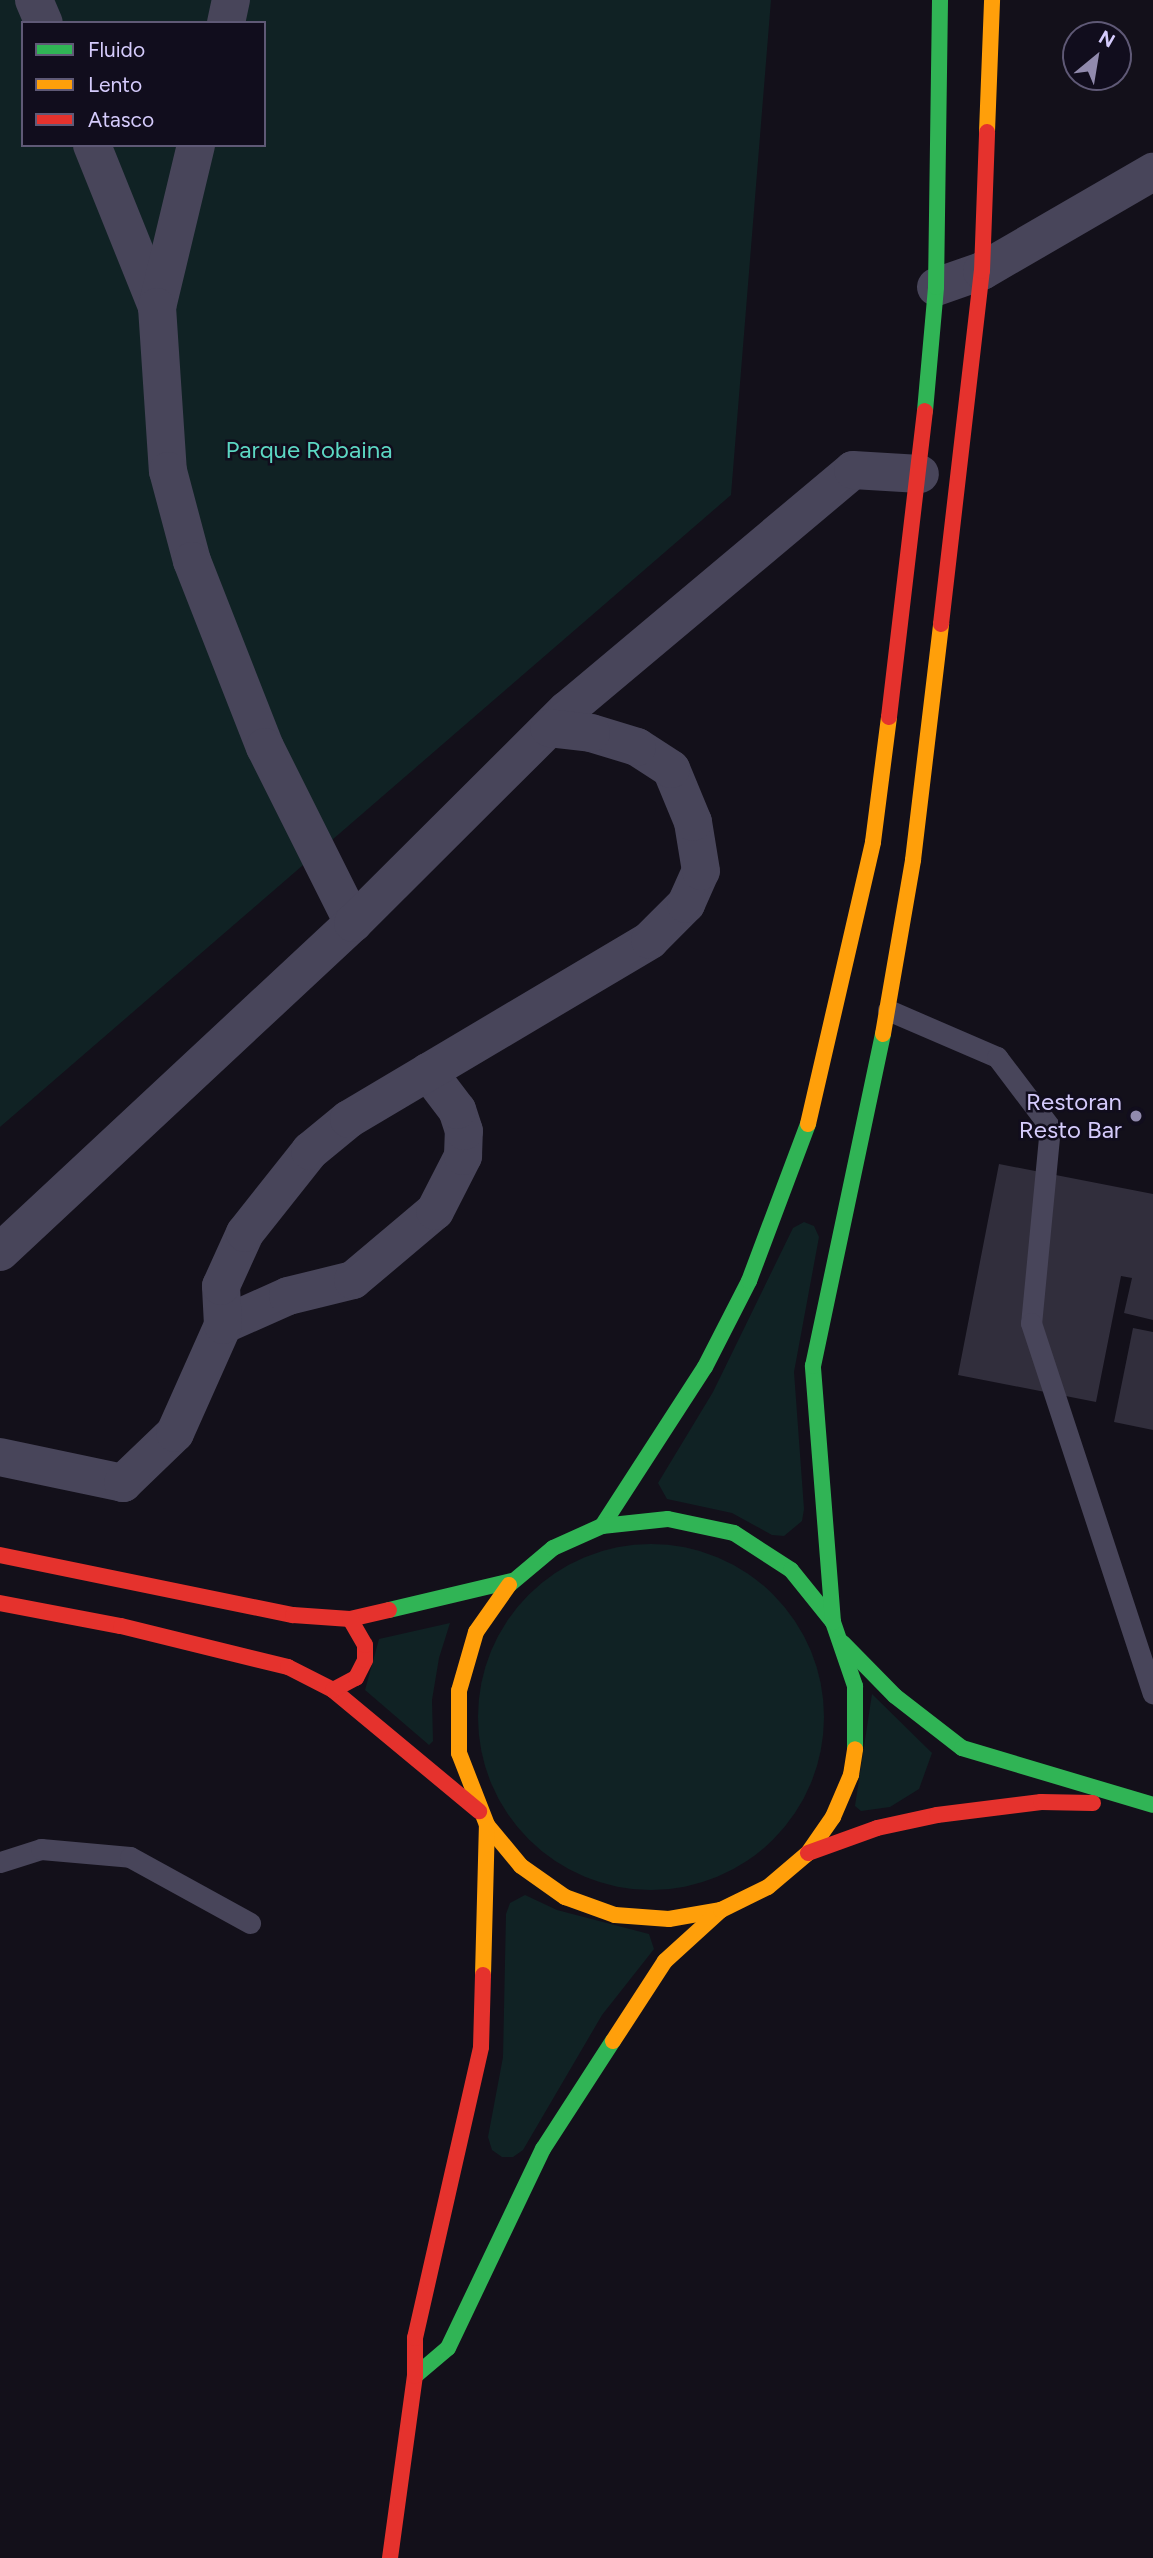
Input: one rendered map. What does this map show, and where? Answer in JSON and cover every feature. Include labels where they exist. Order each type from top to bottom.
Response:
[{"type":"main road","points":[[602,1526],[711,1355],[748,1281],[813,1110],[873,842],[920,474],[936,288],[940,0]]},
{"type":"main road","points":[[833,1622],[813,1366],[888,1010],[915,846],[982,271],[992,0]]},
{"type":"main road","points":[[390,2558],[415,2376],[415,2338],[481,2047],[483,1818],[459,1753],[459,1691],[476,1632],[512,1581],[553,1548],[602,1526],[668,1519],[734,1534],[790,1570],[833,1622],[843,1643],[856,1686],[858,1731],[851,1775],[834,1816],[808,1853],[768,1887],[721,1910],[664,1961],[543,2148],[448,2348],[415,2376]]},
{"type":"main road","points":[[0,1555],[293,1615],[350,1619],[512,1581]]},
{"type":"main road","points":[[0,1603],[121,1626],[288,1667],[333,1690],[483,1818],[522,1866],[565,1897],[615,1915],[669,1919],[721,1910]]},
{"type":"main road","points":[[333,1690],[356,1678],[365,1661],[365,1645],[350,1619]]},
{"type":"main road","points":[[843,1643],[895,1696],[962,1748],[1153,1801]]},
{"type":"main road","points":[[808,1853],[877,1828],[937,1815],[1041,1802],[1153,1801]]},
{"type":"main road","points":[[383,2558],[391,2536]]},
{"type":"street","points":[[34,0],[43,21]]},
{"type":"street","points":[[227,21],[232,0]]},
{"type":"street","points":[[93,147],[157,307]]},
{"type":"street","points":[[196,147],[157,307],[167,471],[192,561],[265,747],[353,923]]},
{"type":"street","points":[[936,288],[982,271],[1153,172]]},
{"type":"street","points":[[0,1252],[353,923],[549,728],[853,470],[920,474]]},
{"type":"street","points":[[0,1457],[123,1483],[175,1433],[223,1325],[221,1286],[245,1233],[310,1151],[349,1119],[650,940],[685,904],[701,871],[693,822],[671,769],[637,747],[591,733],[549,728]]},
{"type":"street","points":[[223,1325],[288,1296],[353,1280],[435,1211],[463,1156],[464,1131],[457,1110],[428,1072]]},
{"type":"lane","points":[[888,1010],[998,1057],[1051,1127],[1031,1323],[1153,1693]]},
{"type":"lane","points":[[0,1862],[41,1849],[130,1857],[250,1923]]},
{"type":"green space","name":"Parque Robaina","points":[[0,0],[771,0],[731,495],[0,1127]]},
{"type":"green space","points":[[804,1222],[814,1226],[819,1237],[794,1372],[804,1509],[802,1521],[784,1536],[772,1535],[732,1513],[667,1499],[658,1483],[713,1392],[793,1228]]},
{"type":"green space","points":[[651,1544],[685,1548],[717,1558],[747,1574],[773,1595],[794,1621],[810,1651],[820,1683],[824,1717],[820,1751],[810,1783],[794,1813],[773,1839],[747,1860],[717,1876],[685,1886],[651,1890],[617,1886],[585,1876],[555,1860],[529,1839],[508,1813],[492,1783],[482,1751],[478,1717],[482,1683],[492,1651],[508,1621],[529,1595],[555,1574],[585,1558],[617,1548]]},
{"type":"green space","points":[[450,1623],[439,1658],[432,1700],[433,1741],[429,1745],[365,1690],[379,1639]]},
{"type":"green space","points":[[872,1694],[932,1753],[919,1789],[890,1807],[861,1811],[855,1806]]},
{"type":"green space","points":[[525,1895],[557,1910],[649,1934],[654,1949],[602,2015],[523,2150],[513,2157],[502,2157],[492,2150],[488,2137],[503,2057],[506,1914],[510,1903]]},
{"type":"building","points":[[999,1164],[1153,1194],[1153,1320],[1124,1313],[1132,1278],[1121,1276],[1096,1402],[958,1375]]},
{"type":"building","points":[[1133,1328],[1153,1332],[1153,1430],[1114,1422]]},
{"type":"traffic: fast","points":[[925,411],[936,287],[940,0]]},
{"type":"traffic: fast","points":[[833,1622],[813,1366],[883,1034]]},
{"type":"traffic: fast","points":[[602,1526],[705,1367],[749,1281],[808,1124]]},
{"type":"traffic: fast","points":[[509,1585],[553,1548],[602,1526],[668,1519],[734,1533],[791,1570],[833,1622],[855,1686],[855,1749]]},
{"type":"traffic: fast","points":[[389,1610],[512,1581]]},
{"type":"traffic: fast","points":[[843,1643],[895,1696],[962,1748],[1153,1805]]},
{"type":"traffic: fast","points":[[415,2376],[448,2348],[543,2149],[613,2041]]},
{"type":"traffic: slow","points":[[987,132],[992,0]]},
{"type":"traffic: slow","points":[[883,1034],[913,860],[941,624]]},
{"type":"traffic: slow","points":[[808,1124],[873,842],[889,717]]},
{"type":"traffic: slow","points":[[509,1585],[476,1632],[459,1691],[459,1753],[487,1825],[521,1866],[565,1897],[615,1915],[669,1919],[721,1910]]},
{"type":"traffic: slow","points":[[613,2041],[665,1961],[721,1910],[768,1887],[808,1853],[833,1817],[851,1775],[855,1749]]},
{"type":"traffic: slow","points":[[483,1975],[487,1825]]},
{"type":"traffic: jam","points":[[941,624],[982,271],[987,132]]},
{"type":"traffic: jam","points":[[889,717],[925,411]]},
{"type":"traffic: jam","points":[[0,1555],[293,1615],[350,1619],[389,1610]]},
{"type":"traffic: jam","points":[[0,1603],[121,1626],[288,1667],[333,1690],[479,1811]]},
{"type":"traffic: jam","points":[[333,1690],[356,1678],[365,1660],[365,1645],[350,1619]]},
{"type":"traffic: jam","points":[[808,1853],[877,1828],[937,1815],[1041,1802],[1093,1803]]},
{"type":"traffic: jam","points":[[390,2558],[415,2376],[415,2338],[481,2047],[483,1975]]},
{"type":"place","name":"Restoran Resto Bar","points":[[1136,1116]]}]
